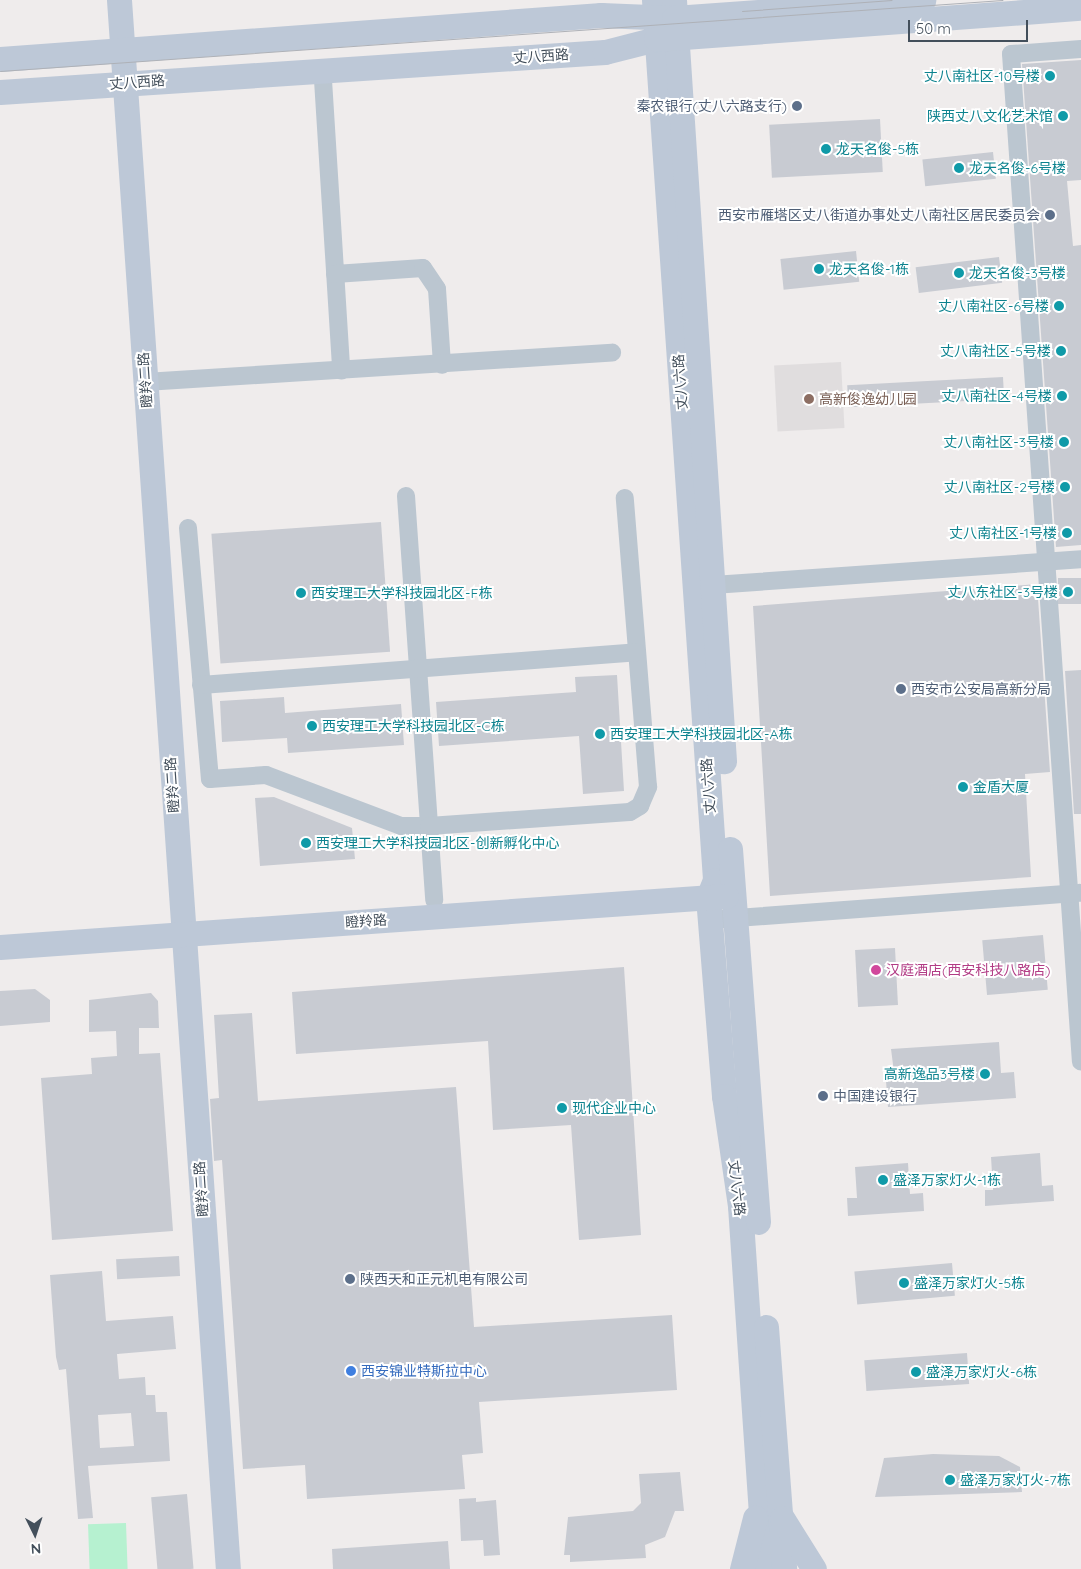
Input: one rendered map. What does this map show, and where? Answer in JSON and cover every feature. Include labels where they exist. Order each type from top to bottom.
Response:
[{"type":"main road","name":"瞪羚二路","points":[[119,0],[228,1569]]},
{"type":"main road","name":"丈八西路","points":[[0,59],[923,0]]},
{"type":"main road","name":"丈八西路","points":[[0,92],[605,52],[664,18],[1081,8]]},
{"type":"main road","name":"丈八六路","points":[[664,18],[712,585],[722,898],[724,1096],[740,1206],[765,1569]]},
{"type":"main road","name":"丈八六路","points":[[664,18],[722,898],[784,1569]]},
{"type":"main road","name":"瞪羚路","points":[[0,947],[434,900],[722,898]]},
{"type":"main road","name":"瞪羚路","points":[[0,932],[182,926],[722,898]]},
{"type":"main road","points":[[742,1569],[760,1496]]},
{"type":"main road","points":[[780,1513],[814,1569]]},
{"type":"street","points":[[1081,49],[1011,54],[1047,562],[1075,893],[1081,1062]]},
{"type":"street","points":[[323,80],[341,370]]},
{"type":"street","points":[[335,274],[423,268],[437,289],[442,365]]},
{"type":"street","points":[[145,382],[612,353]]},
{"type":"street","points":[[406,496],[434,900]]},
{"type":"street","points":[[188,528],[210,779],[266,775],[401,826],[429,826],[630,812],[640,806],[648,787],[624,498]]},
{"type":"street","points":[[712,585],[1081,559]]},
{"type":"street","points":[[202,685],[637,652]]},
{"type":"street","points":[[722,898],[1075,893]]},
{"type":"shaded area","name":"高新俊逸幼儿园","points":[[841,362],[844,428],[778,431],[774,366]]},
{"type":"green space","points":[[126,1523],[128,1569],[90,1569],[88,1524]]},
{"type":"building","points":[[1081,60],[1081,180],[1067,181],[1073,246],[1081,245],[1081,545],[1056,547],[1022,64]]},
{"type":"building","name":"龙天名俊-5栋","points":[[880,119],[883,172],[772,178],[769,125]]},
{"type":"building","name":"龙天名俊-6号楼","points":[[993,152],[996,179],[925,186],[922,159]]},
{"type":"building","name":"龙天名俊-1栋","points":[[856,251],[859,282],[784,290],[780,259]]},
{"type":"building","name":"龙天名俊-3号楼","points":[[999,257],[1002,283],[919,293],[916,267]]},
{"type":"building","points":[[1003,377],[1004,399],[848,407],[847,385]]},
{"type":"building","name":"西安理工大学科技园北区-F栋","points":[[381,522],[390,652],[220,664],[211,534]]},
{"type":"building","name":"丈八东社区-3号楼","points":[[1058,578],[1081,578],[1081,604],[1058,604]]},
{"type":"building","name":"西安市公安局高新分局","points":[[1037,584],[1050,772],[1025,774],[1031,877],[770,896],[753,606]]},
{"type":"building","points":[[1081,670],[1081,814],[1074,814],[1065,671]]},
{"type":"building","points":[[617,675],[624,791],[583,794],[579,736],[439,746],[436,702],[576,692],[575,677]]},
{"type":"building","name":"西安理工大学科技园北区-C栋","points":[[284,697],[285,713],[401,704],[404,745],[288,753],[287,738],[222,742],[220,701]]},
{"type":"building","name":"西安理工大学科技园北区-创新孵化中心","points":[[274,797],[352,828],[355,859],[260,866],[255,798]]},
{"type":"building","points":[[1043,935],[1048,990],[987,995],[982,940]]},
{"type":"building","points":[[895,948],[898,1005],[858,1007],[855,950]]},
{"type":"building","name":"现代企业中心","points":[[624,967],[641,1235],[579,1240],[571,1125],[493,1130],[488,1041],[296,1054],[292,992]]},
{"type":"building","points":[[35,989],[50,1000],[50,1022],[0,1026],[0,991]]},
{"type":"building","points":[[151,993],[158,1001],[159,1028],[139,1028],[139,1054],[160,1053],[173,1231],[52,1240],[41,1078],[92,1074],[91,1058],[117,1056],[116,1031],[89,1032],[89,1000]]},
{"type":"building","name":"陕西天和正元机电有限公司","points":[[252,1013],[258,1101],[456,1087],[474,1327],[672,1315],[677,1390],[479,1402],[483,1453],[462,1455],[465,1489],[307,1499],[305,1465],[243,1469],[222,1160],[214,1161],[210,1099],[219,1098],[214,1015]]},
{"type":"building","name":"高新逸品3号楼","points":[[999,1042],[1001,1073],[1014,1072],[1016,1098],[888,1107],[886,1081],[895,1080],[891,1049]]},
{"type":"building","points":[[1040,1153],[1042,1186],[1053,1185],[1054,1201],[985,1206],[985,1190],[993,1190],[991,1157]]},
{"type":"building","name":"盛泽万家灯火-1栋","points":[[908,1163],[910,1194],[923,1193],[924,1211],[848,1216],[847,1198],[857,1198],[855,1167]]},
{"type":"building","points":[[179,1256],[180,1276],[117,1279],[116,1259]]},
{"type":"building","name":"盛泽万家灯火-5栋","points":[[952,1263],[955,1296],[857,1304],[854,1272]]},
{"type":"building","points":[[102,1271],[106,1321],[173,1316],[176,1349],[117,1354],[119,1379],[145,1377],[146,1395],[155,1395],[156,1412],[167,1412],[170,1461],[88,1466],[93,1518],[78,1519],[66,1369],[59,1370],[56,1357],[50,1275]],"holes":[[[131,1413],[134,1446],[100,1448],[98,1415]]]},
{"type":"building","name":"盛泽万家灯火-6栋","points":[[967,1353],[969,1384],[866,1391],[864,1360]]},
{"type":"building","name":"盛泽万家灯火-7栋","points":[[933,1454],[999,1456],[1020,1467],[1022,1492],[875,1497],[884,1458]]},
{"type":"building","points":[[680,1472],[684,1511],[675,1511],[665,1537],[645,1545],[646,1558],[570,1562],[570,1555],[564,1555],[568,1517],[633,1511],[641,1503],[639,1474]]},
{"type":"building","points":[[187,1494],[194,1569],[157,1569],[151,1497]]},
{"type":"building","points":[[476,1498],[476,1502],[496,1500],[500,1555],[484,1556],[483,1540],[461,1541],[459,1499]]},
{"type":"building","points":[[448,1541],[450,1569],[333,1569],[332,1549]]},
{"type":"tram line","points":[[742,11],[892,0]]},
{"type":"tram line","points":[[0,71],[1002,0]]},
{"type":"place","name":"丈八南社区-10号楼","points":[[1050,76]]},
{"type":"place","name":"秦农银行(丈八六路支行)","points":[[797,106]]},
{"type":"place","name":"陕西丈八文化艺术馆","points":[[1063,116]]},
{"type":"place","name":"龙天名俊-5栋","points":[[826,149]]},
{"type":"place","name":"龙天名俊-6号楼","points":[[959,168]]},
{"type":"place","name":"西安市雁塔区丈八街道办事处丈八南社区居民委员会","points":[[1050,215]]},
{"type":"place","name":"龙天名俊-1栋","points":[[819,269]]},
{"type":"place","name":"龙天名俊-3号楼","points":[[959,273]]},
{"type":"place","name":"丈八南社区-6号楼","points":[[1059,306]]},
{"type":"place","name":"丈八南社区-5号楼","points":[[1061,351]]},
{"type":"place","name":"丈八南社区-4号楼","points":[[1062,396]]},
{"type":"place","name":"高新俊逸幼儿园","points":[[809,399]]},
{"type":"place","name":"丈八南社区-3号楼","points":[[1064,442]]},
{"type":"place","name":"丈八南社区-2号楼","points":[[1065,487]]},
{"type":"place","name":"丈八南社区-1号楼","points":[[1067,533]]},
{"type":"place","name":"丈八东社区-3号楼","points":[[1068,592]]},
{"type":"place","name":"西安理工大学科技园北区-F栋","points":[[301,593]]},
{"type":"place","name":"西安市公安局高新分局","points":[[901,689]]},
{"type":"place","name":"西安理工大学科技园北区-C栋","points":[[312,726]]},
{"type":"place","name":"西安理工大学科技园北区-A栋","points":[[600,734]]},
{"type":"place","name":"金盾大厦","points":[[963,787]]},
{"type":"place","name":"西安理工大学科技园北区-创新孵化中心","points":[[306,843]]},
{"type":"place","name":"汉庭酒店(西安科技八路店)","points":[[876,970]]},
{"type":"place","name":"高新逸品3号楼","points":[[985,1074]]},
{"type":"place","name":"中国建设银行","points":[[823,1096]]},
{"type":"place","name":"现代企业中心","points":[[562,1108]]},
{"type":"place","name":"盛泽万家灯火-1栋","points":[[883,1180]]},
{"type":"place","name":"陕西天和正元机电有限公司","points":[[350,1279]]},
{"type":"place","name":"盛泽万家灯火-5栋","points":[[904,1283]]},
{"type":"place","name":"西安锦业特斯拉中心","points":[[351,1371]]},
{"type":"place","name":"盛泽万家灯火-6栋","points":[[916,1372]]},
{"type":"place","name":"盛泽万家灯火-7栋","points":[[950,1480]]}]
